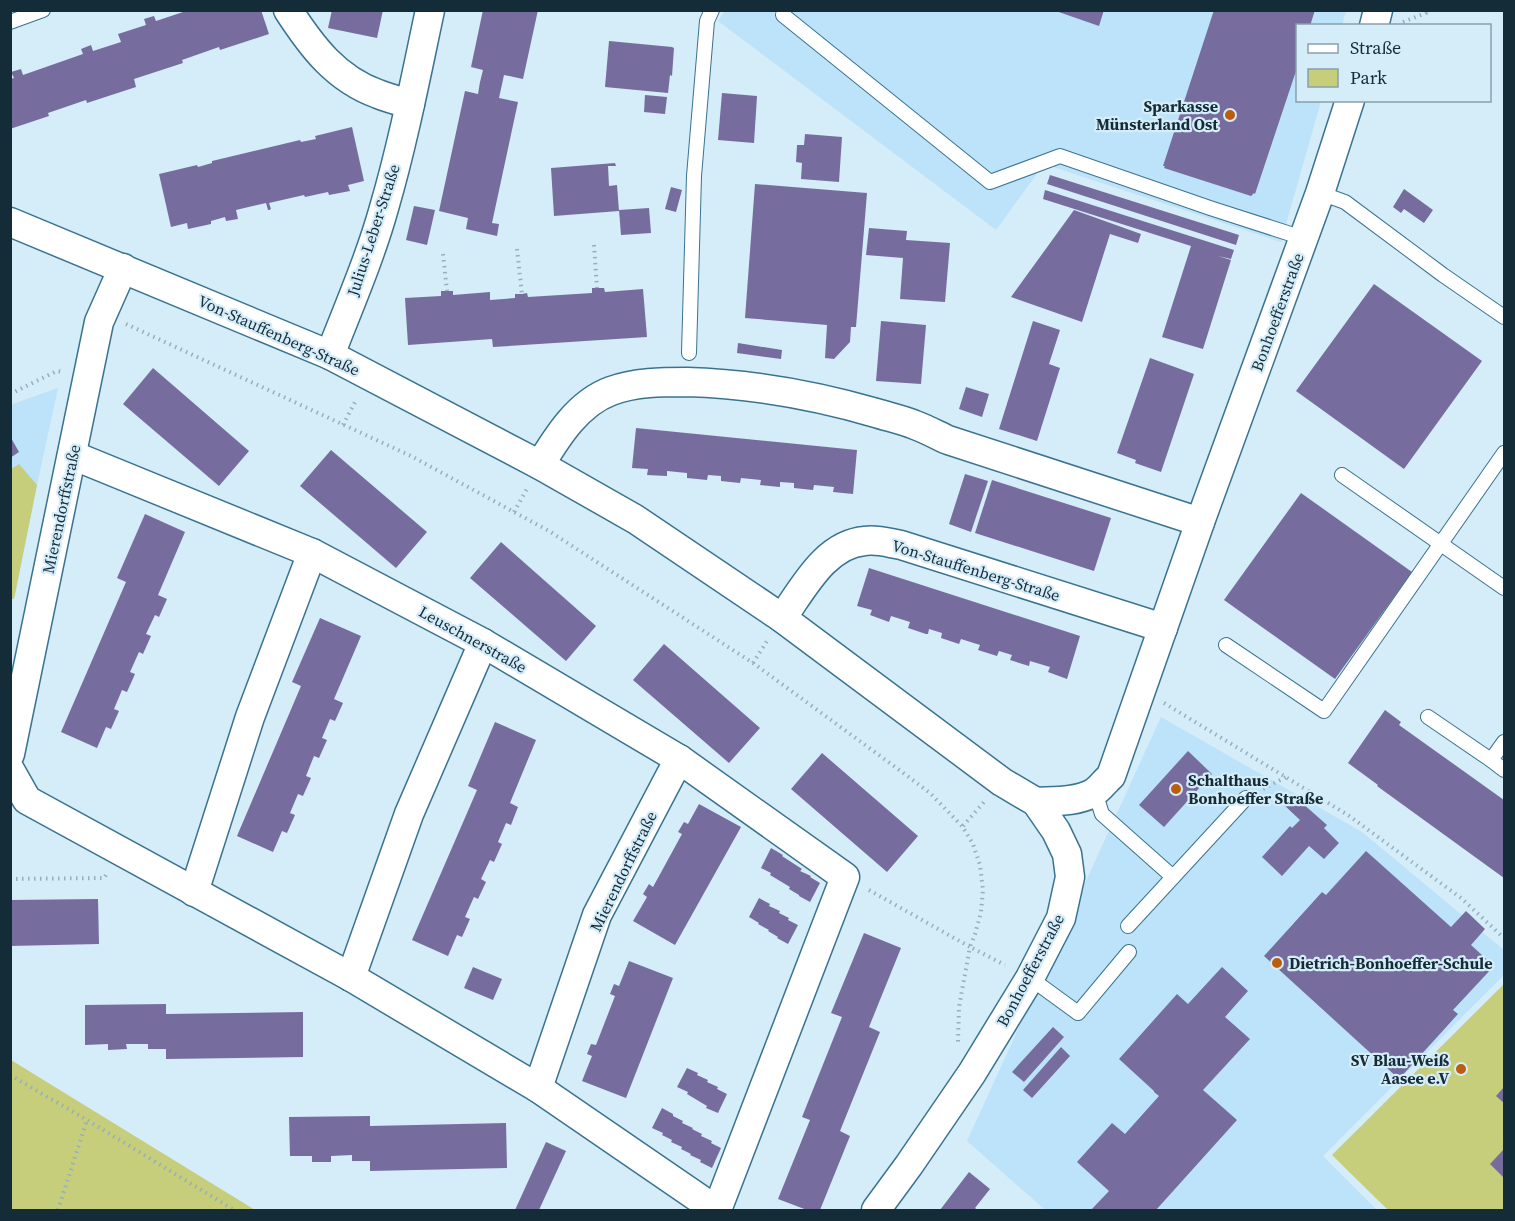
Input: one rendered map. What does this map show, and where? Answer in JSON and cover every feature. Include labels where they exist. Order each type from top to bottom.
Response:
[{"type":"street","points":[[288,10],[304,35],[324,59],[348,80],[378,94],[410,104]]},
{"type":"street","name":"Julius-Leber-Straße","points":[[330,355],[368,258],[384,208],[430,10]]},
{"type":"street","name":"Bonhoefferstraße","points":[[1095,792],[1111,776],[1200,522],[1320,193],[1349,102]]},
{"type":"street","name":"Von-Stauffenberg-Straße","points":[[10,222],[330,355],[540,465],[635,519],[782,618],[1002,782],[1036,802]]},
{"type":"street","name":"Mierendorffstraße","points":[[10,754],[99,322],[123,268]]},
{"type":"street","points":[[540,465],[573,418],[592,400],[610,391],[635,384],[724,383],[793,392],[915,424],[948,440],[1200,522]]},
{"type":"street","name":"Leuschnerstraße","points":[[72,455],[312,553],[483,643],[679,759],[845,877]]},
{"type":"street","name":"Von-Stauffenberg-Straße","points":[[782,618],[813,574],[831,554],[848,545],[878,540],[902,545],[1163,628]]},
{"type":"street","points":[[195,892],[249,717],[312,553]]},
{"type":"street","points":[[351,977],[409,814],[483,643]]},
{"type":"street","name":"Mierendorffstraße","points":[[538,1088],[597,915],[679,759]]},
{"type":"street","points":[[10,770],[27,800],[351,977],[538,1088],[717,1210],[845,877]]},
{"type":"street","points":[[1036,802],[1063,801],[1095,792]]},
{"type":"street","name":"Bonhoefferstraße","points":[[876,1210],[909,1166],[972,1072],[1030,978],[1061,918],[1070,877],[1067,854],[1056,831],[1036,802]]},
{"type":"lane","points":[[10,22],[44,10]]},
{"type":"lane","points":[[689,353],[694,176],[707,21],[711,10]]},
{"type":"lane","points":[[783,15],[990,182],[1060,156],[1303,238]]},
{"type":"lane","points":[[1320,193],[1345,202],[1504,317]]},
{"type":"lane","points":[[1226,645],[1324,711],[1504,453]]},
{"type":"lane","points":[[1342,475],[1504,588]]},
{"type":"lane","points":[[1428,717],[1504,770]]},
{"type":"lane","points":[[1491,760],[1504,742]]},
{"type":"lane","points":[[1095,792],[1102,814],[1173,877]]},
{"type":"lane","points":[[1128,926],[1246,798]]},
{"type":"lane","points":[[1030,978],[1078,1013],[1129,952]]},
{"type":"path","points":[[1399,24],[1426,13],[1427,10]]},
{"type":"path","points":[[594,245],[597,288]]},
{"type":"path","points":[[517,249],[522,294]]},
{"type":"path","points":[[443,254],[447,291]]},
{"type":"path","points":[[102,313],[411,456],[549,531],[753,663],[930,794],[962,826],[973,844],[980,865],[981,912],[970,947],[959,1007],[958,1046],[962,1061],[972,1072]]},
{"type":"path","points":[[10,394],[57,371],[87,375]]},
{"type":"path","points":[[1141,693],[1162,702],[1348,815],[1451,891],[1504,938]]},
{"type":"path","points":[[1246,798],[1286,777]]},
{"type":"path","points":[[10,879],[104,878],[118,850]]},
{"type":"path","points":[[845,877],[1030,978]]},
{"type":"path","points":[[10,1075],[234,1210]]},
{"type":"path","points":[[58,1210],[87,1120]]},
{"type":"shaded area","points":[[725,10],[1346,11],[1342,24],[1296,24],[1296,102],[1321,102],[1281,242],[1044,164],[996,230],[718,21]]},
{"type":"shaded area","points":[[58,388],[14,599],[10,598],[10,405]]},
{"type":"shaded area","name":"Dietrich-Bonhoeffer-Schule","points":[[1161,717],[1362,832],[1504,950],[1504,975],[1323,1156],[1377,1210],[1045,1210],[967,1141]]},
{"type":"green space","points":[[19,464],[37,485],[14,599],[10,598],[10,470]]},
{"type":"green space","name":"SV Blau-Weiß Aasee e.V","points":[[1504,984],[1504,1210],[1388,1210],[1332,1155]]},
{"type":"green space","points":[[11,1060],[255,1210],[11,1210]]},
{"type":"building","points":[[189,10],[261,10],[269,34],[220,50],[219,47],[182,60],[183,63],[134,79],[136,87],[87,103],[86,100],[10,129],[10,79],[14,78],[11,72],[21,69],[23,75],[83,54],[81,49],[91,45],[93,51],[121,42],[118,34],[146,25],[144,19],[154,16],[156,21]]},
{"type":"building","points":[[332,10],[383,10],[377,38],[328,28]]},
{"type":"building","points":[[483,10],[538,10],[523,79],[504,75],[499,98],[518,102],[492,223],[499,224],[497,236],[466,229],[468,218],[439,211],[465,91],[478,94],[483,70],[471,67]]},
{"type":"building","points":[[1053,10],[1104,10],[1099,26]]},
{"type":"building","name":"Sparkasse Münsterland Ost","points":[[1214,10],[1315,10],[1311,24],[1296,24],[1296,71],[1255,194],[1251,196],[1163,166]]},
{"type":"building","points":[[609,41],[674,48],[668,93],[605,87]]},
{"type":"building","points":[[722,93],[757,96],[754,143],[718,140]]},
{"type":"building","points":[[645,95],[667,97],[665,114],[644,112]]},
{"type":"building","points":[[352,127],[364,181],[348,185],[350,191],[329,195],[328,192],[305,197],[304,195],[269,203],[271,209],[269,210],[266,203],[236,210],[238,219],[226,221],[225,217],[211,221],[211,224],[188,229],[187,223],[171,227],[159,174],[197,165],[198,167],[212,163],[212,161],[300,140],[301,142],[316,139],[315,136]]},
{"type":"building","points":[[805,134],[842,137],[839,182],[801,179],[802,163],[796,162],[797,145],[804,145]]},
{"type":"building","points":[[615,163],[616,166],[608,166],[609,186],[617,185],[619,211],[554,216],[551,168]]},
{"type":"building","points":[[1050,175],[1239,235],[1236,245],[1047,184]]},
{"type":"building","points":[[755,184],[867,193],[856,327],[851,327],[850,342],[834,359],[825,358],[827,325],[745,318]]},
{"type":"building","points":[[671,187],[682,190],[676,212],[665,209]]},
{"type":"building","points":[[1404,189],[1433,210],[1424,223],[1404,209],[1401,213],[1393,207]]},
{"type":"building","points":[[1045,190],[1234,250],[1231,259],[1218,256],[1231,260],[1203,349],[1162,337],[1191,246],[1043,199]]},
{"type":"building","points":[[414,206],[435,210],[427,245],[406,240]]},
{"type":"building","points":[[649,208],[651,233],[621,235],[619,210]]},
{"type":"building","points":[[1074,210],[1141,234],[1138,243],[1110,234],[1082,322],[1011,297]]},
{"type":"building","points":[[869,228],[907,231],[906,240],[950,243],[945,302],[900,299],[903,258],[866,255]]},
{"type":"building","points":[[1374,284],[1482,361],[1404,469],[1296,391]]},
{"type":"building","points":[[592,288],[604,288],[605,292],[643,289],[647,337],[493,347],[492,339],[408,345],[405,298],[441,296],[441,291],[453,291],[453,295],[490,292],[490,300],[515,298],[515,294],[527,293],[528,297],[592,293]]},
{"type":"building","points":[[881,321],[926,325],[921,384],[876,381]]},
{"type":"building","points":[[1033,321],[1060,330],[1049,364],[1060,368],[1037,441],[999,429]]},
{"type":"building","points":[[738,343],[782,350],[781,359],[737,353]]},
{"type":"building","points":[[1150,358],[1194,374],[1161,472],[1135,463],[1136,460],[1117,453]]},
{"type":"building","points":[[153,368],[249,451],[219,486],[123,404]]},
{"type":"building","points":[[966,387],[989,394],[982,417],[959,409]]},
{"type":"building","points":[[636,428],[857,450],[853,494],[833,492],[834,487],[814,485],[813,490],[794,488],[794,483],[780,482],[780,487],[760,485],[761,480],[741,478],[740,483],[721,481],[721,476],[708,475],[707,480],[687,478],[687,473],[667,471],[667,476],[647,475],[648,469],[632,468]]},
{"type":"building","points":[[10,436],[19,452],[10,458]]},
{"type":"building","points":[[331,450],[427,532],[396,568],[300,486]]},
{"type":"building","points":[[965,474],[988,481],[971,532],[949,524]]},
{"type":"building","points":[[992,480],[1111,518],[1094,571],[975,533]]},
{"type":"building","points":[[1301,493],[1412,572],[1335,679],[1224,600]]},
{"type":"building","points":[[145,514],[185,532],[158,595],[167,599],[159,617],[155,615],[146,634],[151,636],[143,654],[139,652],[130,672],[135,674],[127,692],[122,690],[114,709],[119,711],[111,729],[106,727],[97,748],[61,732],[126,582],[117,578]]},
{"type":"building","points":[[501,542],[596,626],[566,661],[470,578]]},
{"type":"building","points":[[869,568],[1080,636],[1067,679],[1048,672],[1050,667],[1030,661],[1029,666],[1010,660],[1012,655],[999,651],[997,656],[978,650],[980,645],[961,639],[959,644],[941,638],[942,633],[929,629],[926,634],[908,628],[910,622],[891,616],[889,622],[870,615],[872,610],[857,606]]},
{"type":"building","points":[[320,618],[361,636],[334,699],[343,703],[335,721],[330,719],[322,738],[327,740],[319,758],[314,756],[306,776],[311,778],[303,796],[298,794],[290,813],[295,815],[287,833],[282,831],[273,852],[237,836],[301,686],[292,682]]},
{"type":"building","points":[[664,644],[760,728],[729,763],[633,680]]},
{"type":"building","points":[[1385,710],[1401,722],[1399,725],[1504,800],[1504,878],[1348,763]]},
{"type":"building","points":[[495,722],[536,740],[510,803],[518,807],[511,825],[506,823],[498,842],[502,844],[494,862],[490,860],[481,879],[486,882],[478,899],[474,897],[465,917],[470,919],[462,937],[457,935],[448,956],[412,940],[477,790],[468,786]]},
{"type":"building","name":"Schalthaus Bonhoeffer Straße","points":[[1188,751],[1212,774],[1164,827],[1139,805]]},
{"type":"building","points":[[822,753],[918,836],[887,872],[791,789]]},
{"type":"building","points":[[1293,795],[1327,825],[1324,828],[1339,843],[1324,859],[1309,846],[1282,876],[1262,857],[1290,826],[1292,828],[1300,820],[1284,805]]},
{"type":"building","points":[[699,804],[741,827],[675,945],[633,921],[647,897],[643,894],[649,884],[653,887],[682,834],[678,832],[684,822],[688,824]]},
{"type":"building","points":[[771,848],[802,869],[800,871],[820,883],[810,902],[761,868]]},
{"type":"building","points":[[1366,851],[1451,927],[1466,911],[1485,929],[1471,945],[1494,966],[1453,1010],[1458,1014],[1399,1079],[1264,956],[1322,892],[1326,895]]},
{"type":"building","points":[[759,898],[798,925],[788,944],[749,917]]},
{"type":"building","points":[[98,899],[99,944],[10,946],[10,900]]},
{"type":"building","points":[[864,933],[901,948],[869,1027],[880,1032],[840,1131],[850,1136],[820,1210],[807,1210],[778,1199],[810,1120],[802,1117],[842,1017],[831,1013]]},
{"type":"building","points":[[629,961],[673,978],[626,1098],[582,1081],[592,1056],[587,1054],[591,1044],[596,1045],[615,996],[610,994],[614,984],[619,986]]},
{"type":"building","points":[[473,967],[502,979],[493,1000],[464,988]]},
{"type":"building","points":[[1222,967],[1248,991],[1225,1017],[1250,1039],[1203,1090],[1237,1120],[1156,1210],[1091,1210],[1109,1191],[1077,1162],[1112,1123],[1125,1134],[1159,1096],[1119,1059],[1177,994],[1188,1004]]},
{"type":"building","points":[[166,1004],[166,1014],[303,1012],[303,1057],[166,1059],[166,1049],[148,1049],[148,1044],[126,1044],[127,1049],[108,1050],[108,1044],[85,1045],[85,1005]]},
{"type":"building","points":[[1053,1027],[1064,1037],[1024,1082],[1012,1072]]},
{"type":"building","points":[[1061,1047],[1070,1056],[1032,1098],[1023,1090]]},
{"type":"building","points":[[687,1068],[698,1073],[697,1075],[727,1094],[718,1113],[706,1108],[707,1106],[687,1094],[688,1092],[677,1087]]},
{"type":"building","points":[[1504,1087],[1504,1103],[1496,1096]]},
{"type":"building","points":[[662,1108],[721,1148],[712,1168],[671,1142],[672,1140],[662,1135],[663,1133],[652,1128]]},
{"type":"building","points":[[370,1116],[370,1126],[506,1123],[507,1168],[370,1171],[370,1161],[352,1161],[352,1155],[331,1156],[331,1162],[312,1162],[312,1156],[290,1156],[289,1117]]},
{"type":"building","points":[[546,1142],[566,1151],[539,1210],[515,1210]]},
{"type":"building","points":[[1504,1149],[1504,1178],[1490,1164]]},
{"type":"building","points":[[969,1172],[990,1189],[975,1208],[978,1210],[940,1210]]},
{"type":"place","name":"Sparkasse Münsterland Ost","points":[[1230,115]]},
{"type":"place","name":"Schalthaus Bonhoeffer Straße","points":[[1176,789]]},
{"type":"place","name":"Dietrich-Bonhoeffer-Schule","points":[[1277,963]]},
{"type":"place","name":"SV Blau-Weiß Aasee e.V","points":[[1461,1069]]}]
